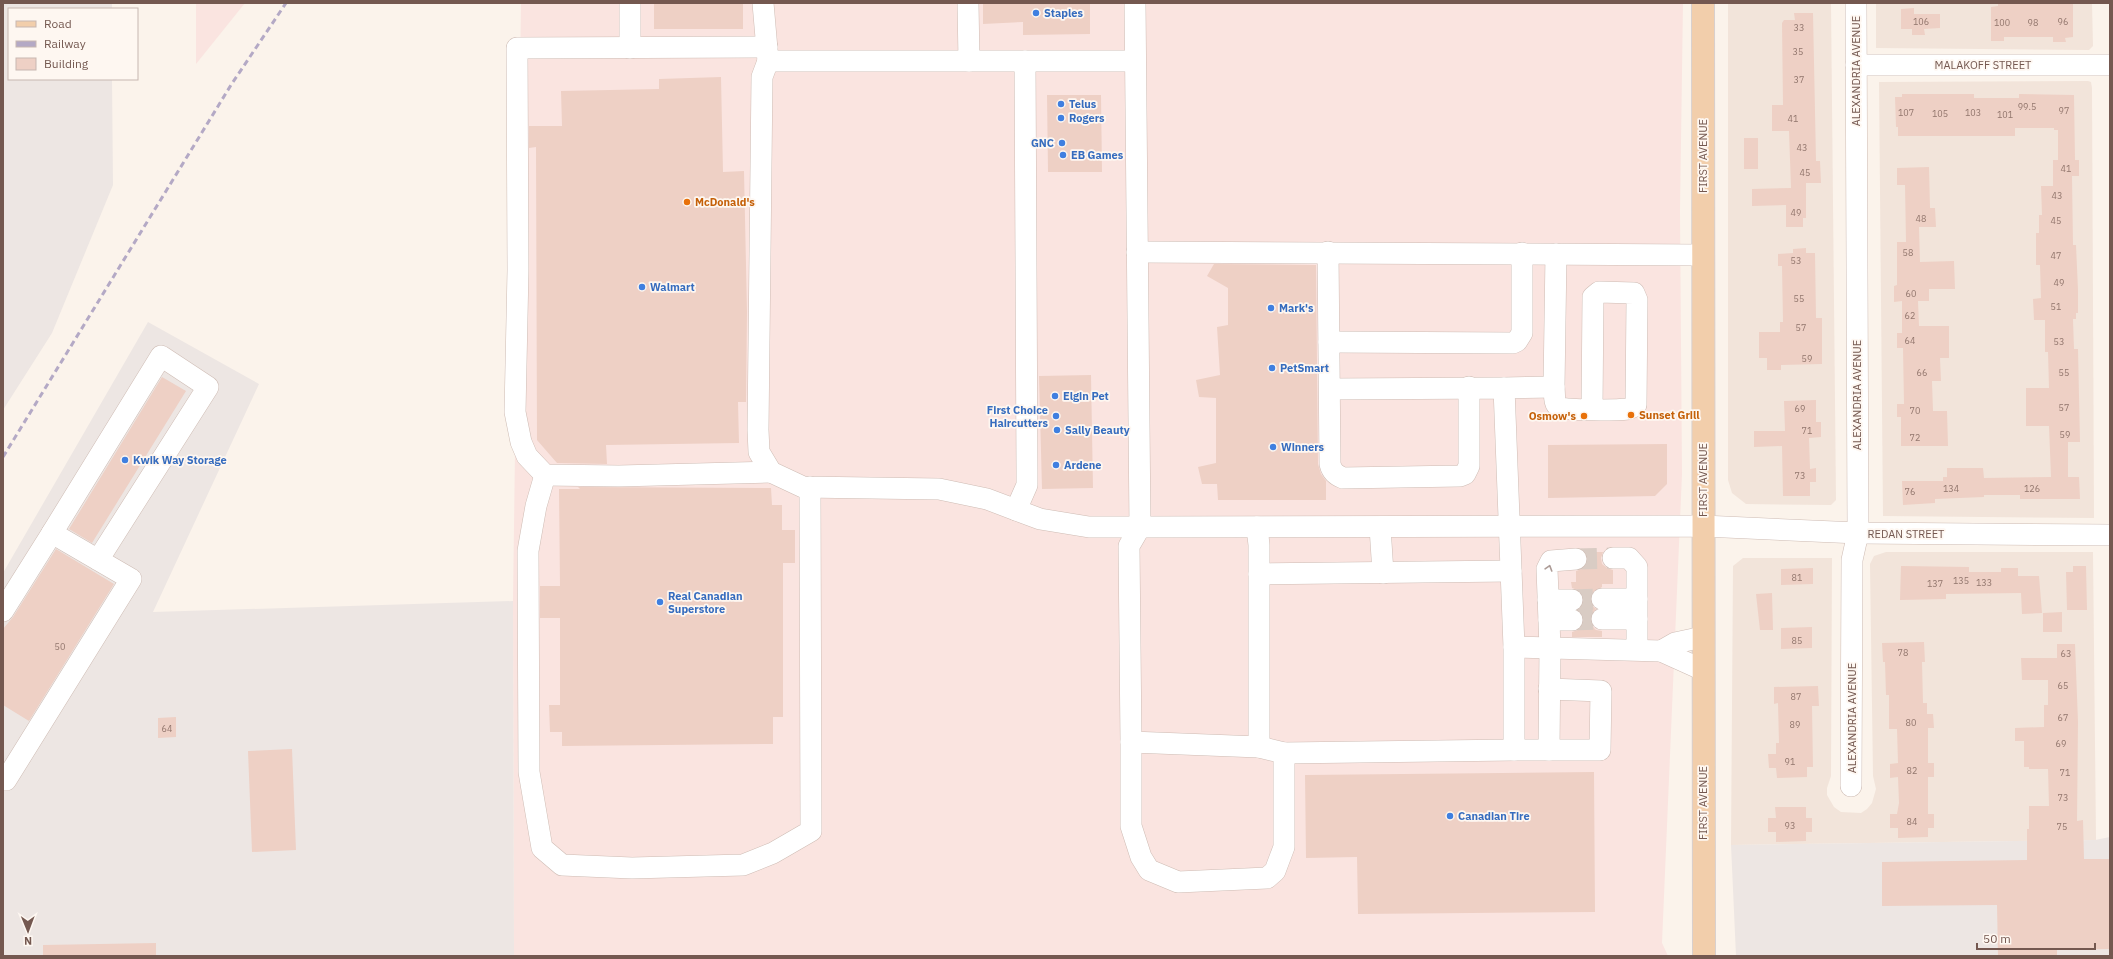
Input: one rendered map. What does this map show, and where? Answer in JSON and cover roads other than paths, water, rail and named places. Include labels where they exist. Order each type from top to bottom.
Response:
[{"type":"main road","name":"FIRST AVENUE","points":[[1703,3],[1702,255],[1704,956]]},
{"type":"street","points":[[630,3],[630,48]]},
{"type":"street","points":[[763,3],[767,54],[762,78],[758,430],[759,452],[771,472],[619,476],[546,475],[527,456],[515,412],[518,270],[517,48],[630,48],[767,54],[969,61],[1136,61]]},
{"type":"street","points":[[968,3],[969,61]]},
{"type":"street","points":[[1135,3],[1140,527],[1129,546],[1131,826],[1141,857],[1149,870],[1178,882],[1267,878],[1275,871],[1284,847],[1284,753]]},
{"type":"street","name":"ALEXANDRIA AVENUE","points":[[1851,786],[1852,560],[1858,534],[1856,3]]},
{"type":"street","points":[[1016,510],[1027,485],[1025,61]]},
{"type":"street","name":"MALAKOFF STREET","points":[[1856,65],[2110,66]]},
{"type":"street","points":[[1138,252],[1702,255]]},
{"type":"street","points":[[1328,252],[1330,464],[1332,470],[1337,476],[1343,478],[1359,478],[1460,476],[1465,474],[1469,466],[1469,387]]},
{"type":"street","points":[[1329,342],[1513,343],[1518,341],[1522,333],[1522,253]]},
{"type":"street","points":[[1556,254],[1554,387],[1555,403],[1558,407],[1592,409],[1628,409],[1636,405],[1637,300],[1634,293],[1599,292],[1593,297],[1592,409]]},
{"type":"street","points":[[3,611],[161,356],[208,386],[98,560]]},
{"type":"street","points":[[1330,389],[1554,387]]},
{"type":"street","points":[[1504,388],[1514,647],[1514,750]]},
{"type":"street","name":"REDAN STREET","points":[[771,472],[803,487],[939,489],[987,499],[1040,519],[1089,527],[1703,526],[1858,534],[2110,535]]},
{"type":"street","points":[[546,475],[536,506],[528,551],[529,772],[542,848],[562,865],[632,868],[743,865],[773,853],[811,831],[810,487]]},
{"type":"street","points":[[1257,527],[1259,574],[1260,747]]},
{"type":"street","points":[[1380,527],[1383,573]]},
{"type":"street","points":[[3,780],[6,780],[131,579],[52,533]]},
{"type":"street","points":[[1613,558],[1629,558],[1637,566],[1637,649]]},
{"type":"street","points":[[1549,750],[1550,648],[1547,569],[1551,561],[1576,559]]},
{"type":"street","points":[[1259,574],[1511,571]]},
{"type":"street","points":[[1602,610],[1637,609]]},
{"type":"street","points":[[1548,610],[1572,610]]},
{"type":"street","points":[[1661,651],[1676,644],[1703,637]]},
{"type":"street","points":[[1514,647],[1637,649],[1661,651],[1703,670]]},
{"type":"street","points":[[1130,742],[1260,747],[1284,753],[1600,750],[1601,691],[1549,689]]},
{"type":"tunnel","points":[[1576,559],[1613,558]]},
{"type":"tunnel","points":[[1572,600],[1602,599]]},
{"type":"tunnel","points":[[1572,620],[1602,619]]},
{"type":"railway","points":[[3,457],[231,85],[286,3]]},
{"type":"place","name":"Staples","points":[[1036,13]]},
{"type":"place","name":"Telus","points":[[1061,104]]},
{"type":"place","name":"Rogers","points":[[1061,118]]},
{"type":"place","name":"GNC","points":[[1062,143]]},
{"type":"place","name":"EB Games","points":[[1063,155]]},
{"type":"place","name":"McDonald's","points":[[687,202]]},
{"type":"place","name":"Walmart","points":[[642,287]]},
{"type":"place","name":"Mark's","points":[[1271,308]]},
{"type":"place","name":"PetSmart","points":[[1272,368]]},
{"type":"place","name":"Elgin Pet","points":[[1055,396]]},
{"type":"place","name":"Sunset Grill","points":[[1631,415]]},
{"type":"place","name":"First Choice Haircutters","points":[[1056,416]]},
{"type":"place","name":"Osmow's","points":[[1584,416]]},
{"type":"place","name":"Sally Beauty","points":[[1057,430]]},
{"type":"place","name":"Winners","points":[[1273,447]]},
{"type":"place","name":"Kwik Way Storage","points":[[125,460]]},
{"type":"place","name":"Ardene","points":[[1056,465]]},
{"type":"place","name":"Real Canadian Superstore","points":[[660,602]]},
{"type":"place","name":"Canadian Tire","points":[[1450,816]]}]
